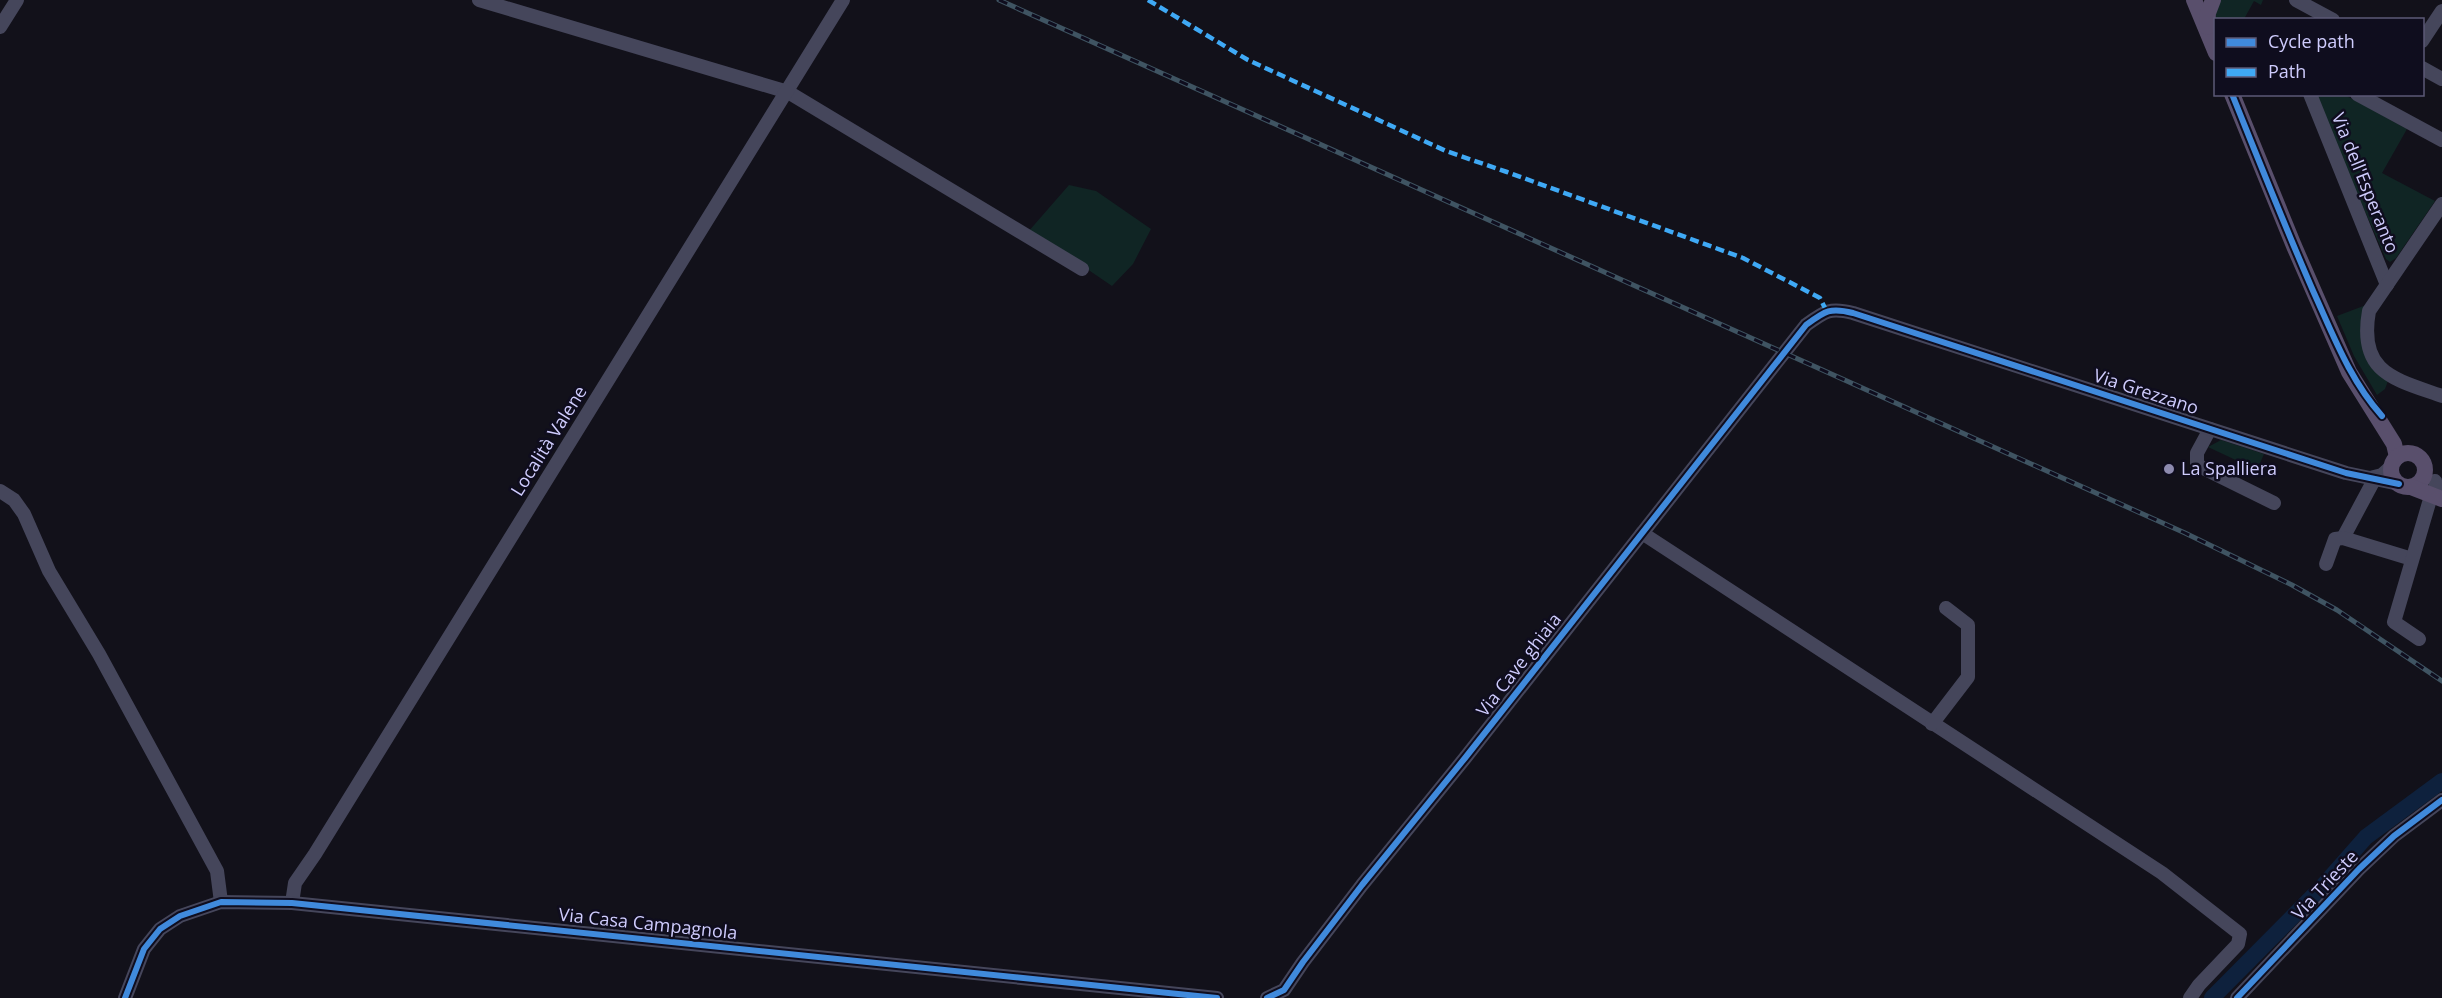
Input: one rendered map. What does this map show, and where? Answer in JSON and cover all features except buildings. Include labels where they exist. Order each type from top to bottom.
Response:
[{"type":"main road","points":[[2194,0],[2214,48]]},
{"type":"main road","points":[[2208,34],[2208,13],[2213,0]]},
{"type":"main road","points":[[2233,96],[2349,372],[2394,444],[2392,476],[2405,486],[2420,483],[2435,487]]},
{"type":"main road","points":[[2367,399],[2414,454],[2422,460],[2435,487]]},
{"type":"main road","points":[[2394,462],[2405,453],[2414,454]]},
{"type":"street","points":[[0,27],[17,0]]},
{"type":"street","points":[[479,0],[788,92],[1082,269]]},
{"type":"street","name":"Località Valene","points":[[292,903],[295,883],[843,0]]},
{"type":"street","points":[[2296,0],[2329,18]]},
{"type":"street","points":[[2424,37],[2442,11]]},
{"type":"street","points":[[2424,69],[2442,80]]},
{"type":"street","name":"Via dell'Esperanto","points":[[2311,96],[2387,285]]},
{"type":"street","name":"Via dell'Esperanto","points":[[2361,96],[2442,140]]},
{"type":"street","name":"Via dell'Esperanto","points":[[2442,204],[2369,311],[2365,331],[2367,345],[2380,369],[2400,381],[2442,396]]},
{"type":"street","points":[[2429,222],[2442,230]]},
{"type":"street","name":"Via Grezzano","points":[[1790,344],[1806,325],[1826,310],[1839,309],[2210,429],[2370,479],[2405,486]]},
{"type":"street","name":"Via Cave ghiaia","points":[[1267,998],[1284,990],[1350,901],[1790,344]]},
{"type":"street","points":[[2210,429],[2197,453],[2197,465],[2274,503]]},
{"type":"street","points":[[2343,538],[2370,479],[2382,476],[2394,462]]},
{"type":"street","points":[[2419,639],[2394,622],[2435,487]]},
{"type":"street","points":[[0,490],[14,500],[24,514],[49,572],[99,654],[217,872],[221,902]]},
{"type":"street","points":[[1642,533],[2162,873],[2240,934],[2238,944],[2206,976],[2190,998]]},
{"type":"street","points":[[2326,564],[2335,538],[2343,538],[2412,559]]},
{"type":"street","points":[[1932,724],[1968,677],[1968,625],[1946,608]]},
{"type":"street","name":"Via Trieste","points":[[2237,998],[2307,927],[2359,869],[2394,836],[2442,800]]},
{"type":"street","name":"Via Casa Campagnola","points":[[125,998],[144,949],[160,929],[180,916],[221,902],[292,903],[1217,998]]},
{"type":"green space","points":[[2220,0],[2263,0],[2261,5],[2254,1],[2245,18],[2214,18]]},
{"type":"green space","points":[[2316,96],[2347,96],[2407,129],[2382,173],[2435,201],[2396,258],[2390,262],[2386,259],[2317,103]]},
{"type":"green space","points":[[1069,185],[1096,191],[1151,229],[1133,264],[1112,286],[1028,232]]},
{"type":"green space","points":[[2366,305],[2362,330],[2388,381],[2385,389],[2377,395],[2354,356],[2337,316]]},
{"type":"green space","points":[[2221,440],[2264,454],[2257,470],[2208,447]]},
{"type":"waterway","points":[[2212,998],[2321,888],[2366,837],[2442,781]]},
{"type":"railway","points":[[999,0],[2185,533],[2292,585],[2337,610],[2442,681]]},
{"type":"marked path","points":[[1148,0],[1248,60],[1446,151],[1743,258],[1820,298],[1826,310]]},
{"type":"cycle path","points":[[2233,96],[2336,342],[2361,388],[2382,416]]},
{"type":"cycle path","points":[[1267,998],[1284,990],[1362,885],[1465,758],[1806,325],[1823,313],[1833,310],[1853,313],[2346,473],[2399,484]]},
{"type":"cycle path","points":[[2237,998],[2359,869],[2394,836],[2442,800]]},
{"type":"cycle path","points":[[125,998],[144,949],[160,929],[180,916],[221,902],[292,903],[1217,998]]},
{"type":"place","name":"La Spalliera","points":[[2169,469]]}]
